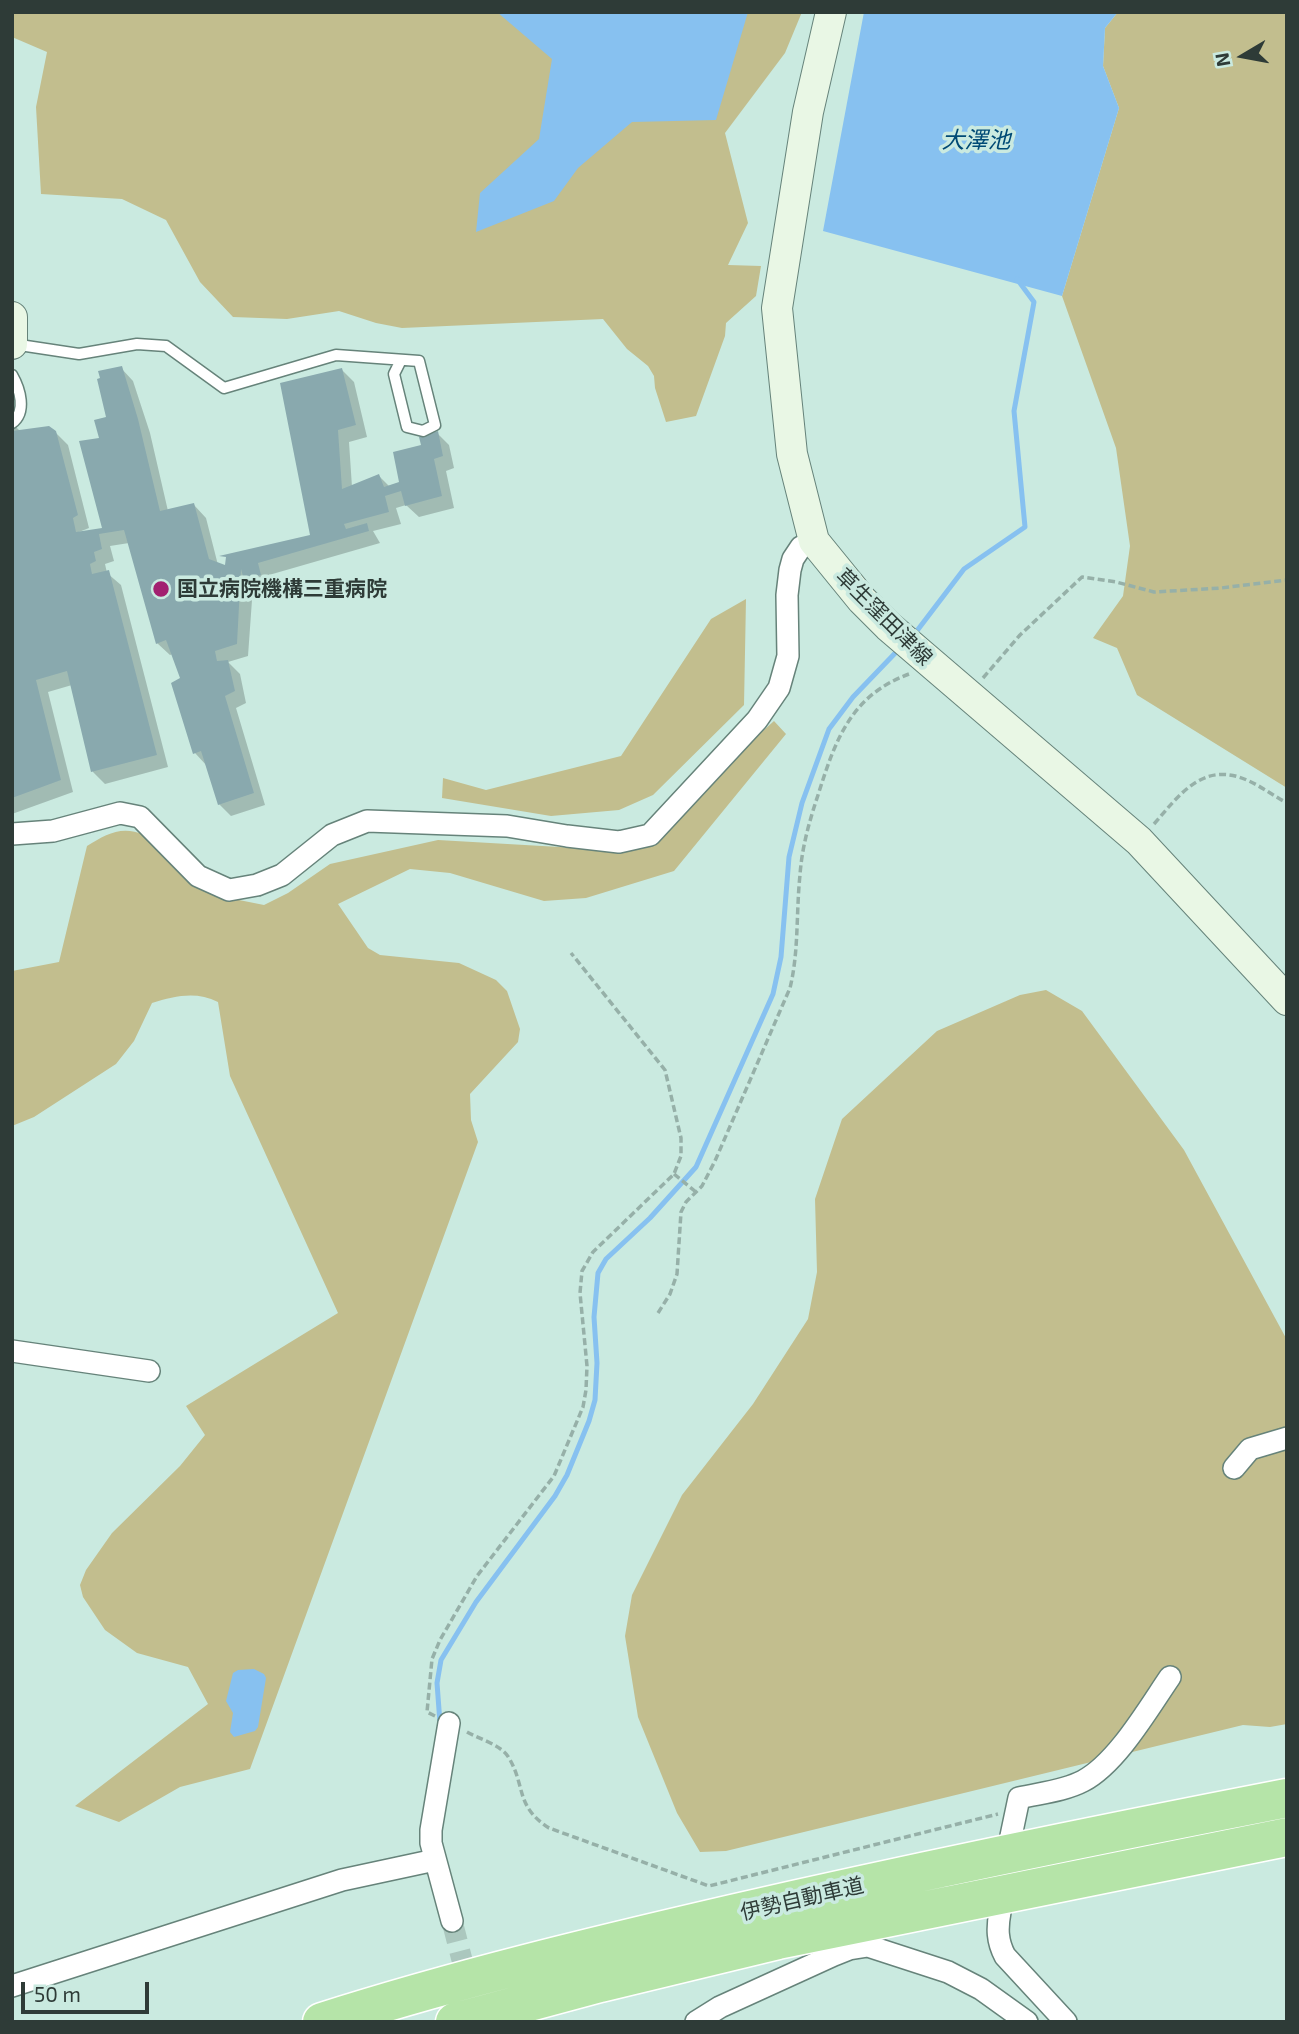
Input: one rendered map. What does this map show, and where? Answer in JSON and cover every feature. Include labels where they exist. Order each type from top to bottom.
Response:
[{"type":"highway","name":"伊勢自動車道","points":[[322,2022],[474,1977],[647,1934],[1036,1847],[1287,1798]]},
{"type":"highway","name":"伊勢自動車道","points":[[455,2022],[600,1983],[778,1940],[1287,1837]]},
{"type":"main road","name":"草生窪田津線","points":[[831,12],[808,112],[777,308],[792,454],[814,541],[862,600],[913,649],[1139,841],[1287,1000]]},
{"type":"main road","points":[[12,317],[13,344]]},
{"type":"street","points":[[12,834],[53,831],[120,813],[140,817],[198,876],[229,890],[257,885],[282,875],[332,835],[367,821],[507,826],[618,842],[650,835],[757,719],[779,688],[788,656],[787,595],[790,570],[797,552],[814,541]]},
{"type":"street","points":[[12,1351],[149,1371]]},
{"type":"street","points":[[1234,1468],[1250,1449],[1287,1438]]},
{"type":"street","points":[[1011,1836],[1019,1798],[1071,1785],[1093,1774],[1126,1741],[1170,1677]]},
{"type":"street","points":[[449,1723],[431,1830],[435,1860],[452,1921]]},
{"type":"street","points":[[12,1986],[342,1880],[435,1860]]},
{"type":"street","points":[[1000,1912],[997,1929],[1000,1947],[1005,1956],[1066,2022]]},
{"type":"street","points":[[696,2022],[732,2001],[834,1955],[869,1946],[948,1972],[981,1989],[1027,2022]]},
{"type":"lane","points":[[13,344],[79,354],[136,344],[166,346],[224,388],[336,355],[419,361],[435,425],[423,431],[407,427],[394,374],[401,360]]},
{"type":"lane","points":[[12,375],[21,399],[18,419],[12,423]]},
{"type":"path","points":[[968,696],[1020,635],[1082,577],[1154,592],[1287,580]]},
{"type":"path","points":[[658,1314],[670,1294],[677,1274],[681,1212],[686,1202],[702,1186],[715,1161],[790,988],[794,970],[804,842],[837,738],[856,710],[874,693],[895,680],[915,673],[913,649]]},
{"type":"path","points":[[1139,841],[1182,793],[1204,776],[1221,773],[1249,781],[1287,803]]},
{"type":"path","points":[[429,1713],[427,1691],[432,1659],[440,1640],[477,1576],[554,1476],[583,1407],[587,1366],[580,1293],[582,1271],[593,1252],[674,1174],[681,1156],[681,1138],[665,1070],[571,953]]},
{"type":"path","points":[[674,1174],[696,1192]]},
{"type":"path","points":[[449,1723],[503,1751],[510,1758],[525,1804],[535,1819],[549,1828],[709,1886],[1017,1809]]},
{"type":"shaded area","points":[[12,12],[802,12],[785,53],[725,133],[748,223],[728,265],[761,266],[756,296],[726,323],[725,336],[696,416],[666,422],[654,376],[648,366],[627,349],[603,319],[402,328],[339,311],[287,319],[233,317],[200,282],[166,220],[122,199],[41,194],[36,107],[47,52],[12,37]]},
{"type":"shaded area","points":[[1118,12],[1287,12],[1287,788],[1137,695],[1117,648],[1093,638],[1123,596],[1130,546],[1116,448],[1062,296],[1119,108],[1103,66],[1105,28]]},
{"type":"shaded area","points":[[746,599],[744,705],[653,795],[619,810],[551,816],[442,798],[443,778],[486,790],[621,756],[711,619]]},
{"type":"shaded area","points":[[774,721],[786,734],[674,871],[586,898],[544,901],[450,873],[410,869],[338,904],[368,948],[380,955],[459,963],[496,980],[507,991],[520,1029],[518,1042],[470,1094],[471,1120],[478,1142],[250,1769],[180,1787],[119,1822],[75,1806],[208,1704],[188,1667],[137,1653],[105,1630],[83,1597],[80,1585],[86,1570],[112,1533],[180,1466],[205,1435],[186,1406],[338,1313],[230,1076],[218,1002],[185,996],[152,1003],[134,1041],[116,1064],[34,1117],[12,1126],[12,971],[59,962],[87,846],[114,832],[136,832],[144,835],[214,895],[264,905],[288,893],[330,864],[438,840],[629,851]]},
{"type":"shaded area","points":[[1046,990],[1082,1011],[1184,1150],[1287,1340],[1287,1724],[1270,1727],[1243,1725],[726,1851],[700,1852],[677,1813],[638,1717],[625,1636],[632,1595],[682,1495],[753,1404],[808,1319],[817,1272],[815,1199],[842,1119],[937,1031],[1020,995]]},
{"type":"water","points":[[497,12],[748,12],[716,120],[632,122],[578,168],[554,201],[476,232],[480,193],[539,139],[552,59]]},
{"type":"water","name":"大澤池","points":[[864,12],[1118,12],[1105,28],[1103,66],[1119,108],[1062,296],[823,231]]},
{"type":"water","points":[[254,1669],[266,1678],[258,1727],[255,1731],[234,1737],[230,1732],[233,1713],[226,1701],[233,1673]]},
{"type":"building","name":"国立病院機構三重病院","points":[[122,366],[160,511],[194,503],[209,559],[225,565],[226,557],[219,556],[310,535],[280,383],[342,368],[356,425],[338,430],[342,489],[379,474],[384,487],[399,482],[393,452],[421,445],[419,437],[438,431],[443,456],[434,459],[442,496],[405,506],[401,491],[385,496],[389,512],[344,524],[346,529],[367,523],[369,531],[258,563],[261,575],[244,580],[241,569],[237,644],[215,651],[217,661],[228,660],[235,691],[225,696],[254,793],[218,805],[201,751],[193,754],[171,683],[180,678],[166,640],[156,644],[124,530],[99,534],[102,549],[94,552],[96,561],[90,564],[92,574],[109,570],[157,755],[91,772],[67,671],[36,680],[61,780],[12,798],[12,431],[49,426],[56,431],[78,515],[73,518],[76,532],[102,528],[79,441],[99,438],[94,420],[106,417],[97,379],[100,378],[98,371]]},
{"type":"waterway","points":[[913,636],[964,569],[1025,527],[1014,411],[1034,302],[1017,279]]},
{"type":"waterway","points":[[440,1723],[437,1683],[441,1660],[476,1602],[555,1496],[567,1475],[589,1421],[595,1400],[597,1363],[594,1317],[598,1273],[606,1259],[650,1218],[696,1167],[773,994],[781,957],[789,857],[802,803],[829,729],[853,697],[901,647]]},
{"type":"tunnel","points":[[452,1921],[469,1987]]},
{"type":"place","name":"国立病院機構三重病院","points":[[161,589]]}]
